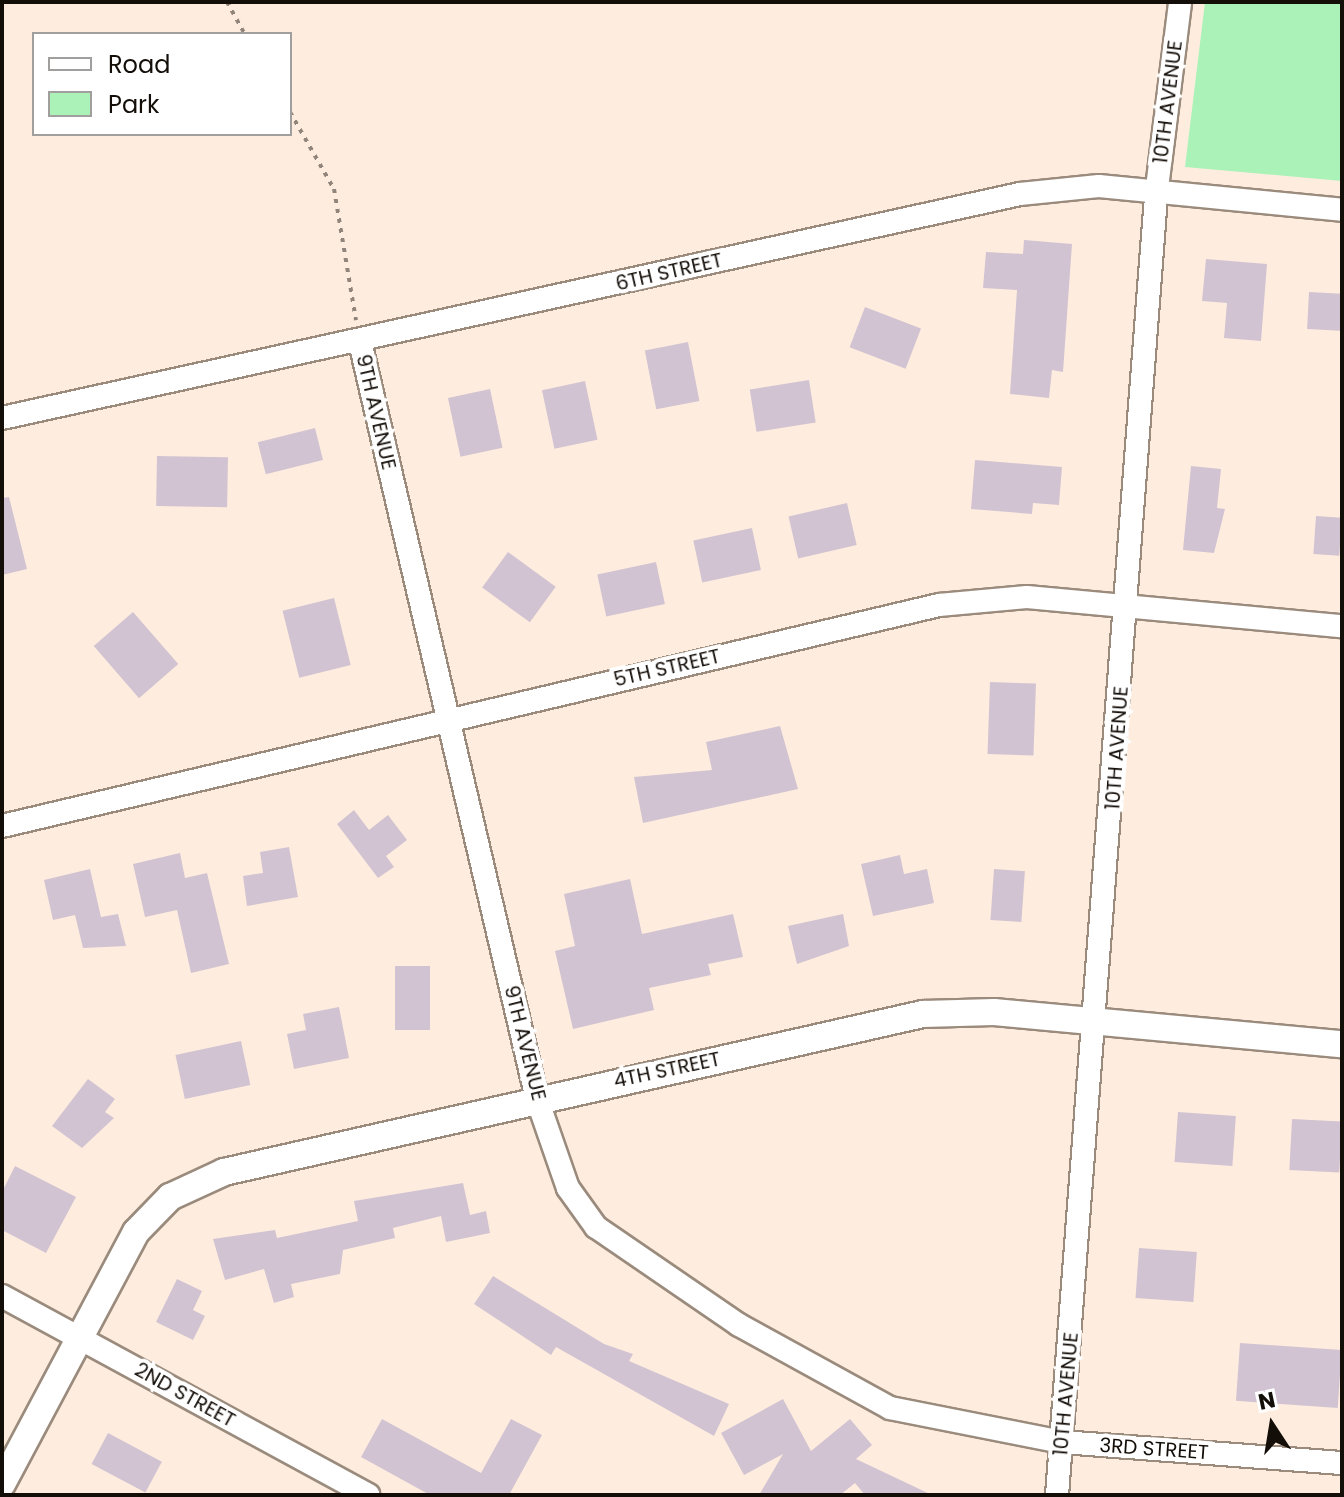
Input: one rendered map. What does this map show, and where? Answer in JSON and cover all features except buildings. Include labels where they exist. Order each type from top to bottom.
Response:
[{"type":"street","name":"10TH AVENUE","points":[[1057,1495],[1128,605],[1156,196],[1180,2]]},
{"type":"street","name":"6TH STREET","points":[[2,418],[360,342],[1020,194],[1099,186],[1156,196],[1342,210]]},
{"type":"street","name":"9TH AVENUE","points":[[360,342],[537,1099],[568,1188],[596,1227],[634,1257],[890,1408],[1062,1442]]},
{"type":"street","name":"5TH STREET","points":[[2,826],[449,718],[939,605],[1027,597],[1342,626]]},
{"type":"street","name":"4TH STREET","points":[[2,1484],[136,1232],[193,1184],[537,1099],[923,1014],[994,1012],[1096,1024],[1342,1044]]},
{"type":"street","name":"2ND STREET","points":[[2,1296],[368,1495]]},
{"type":"street","name":"3RD STREET","points":[[1062,1442],[1342,1463]]},
{"type":"path","points":[[227,2],[244,32]]},
{"type":"path","points":[[292,116],[334,189],[360,342]]},
{"type":"green space","points":[[1205,2],[1342,2],[1342,181],[1185,167]]}]
